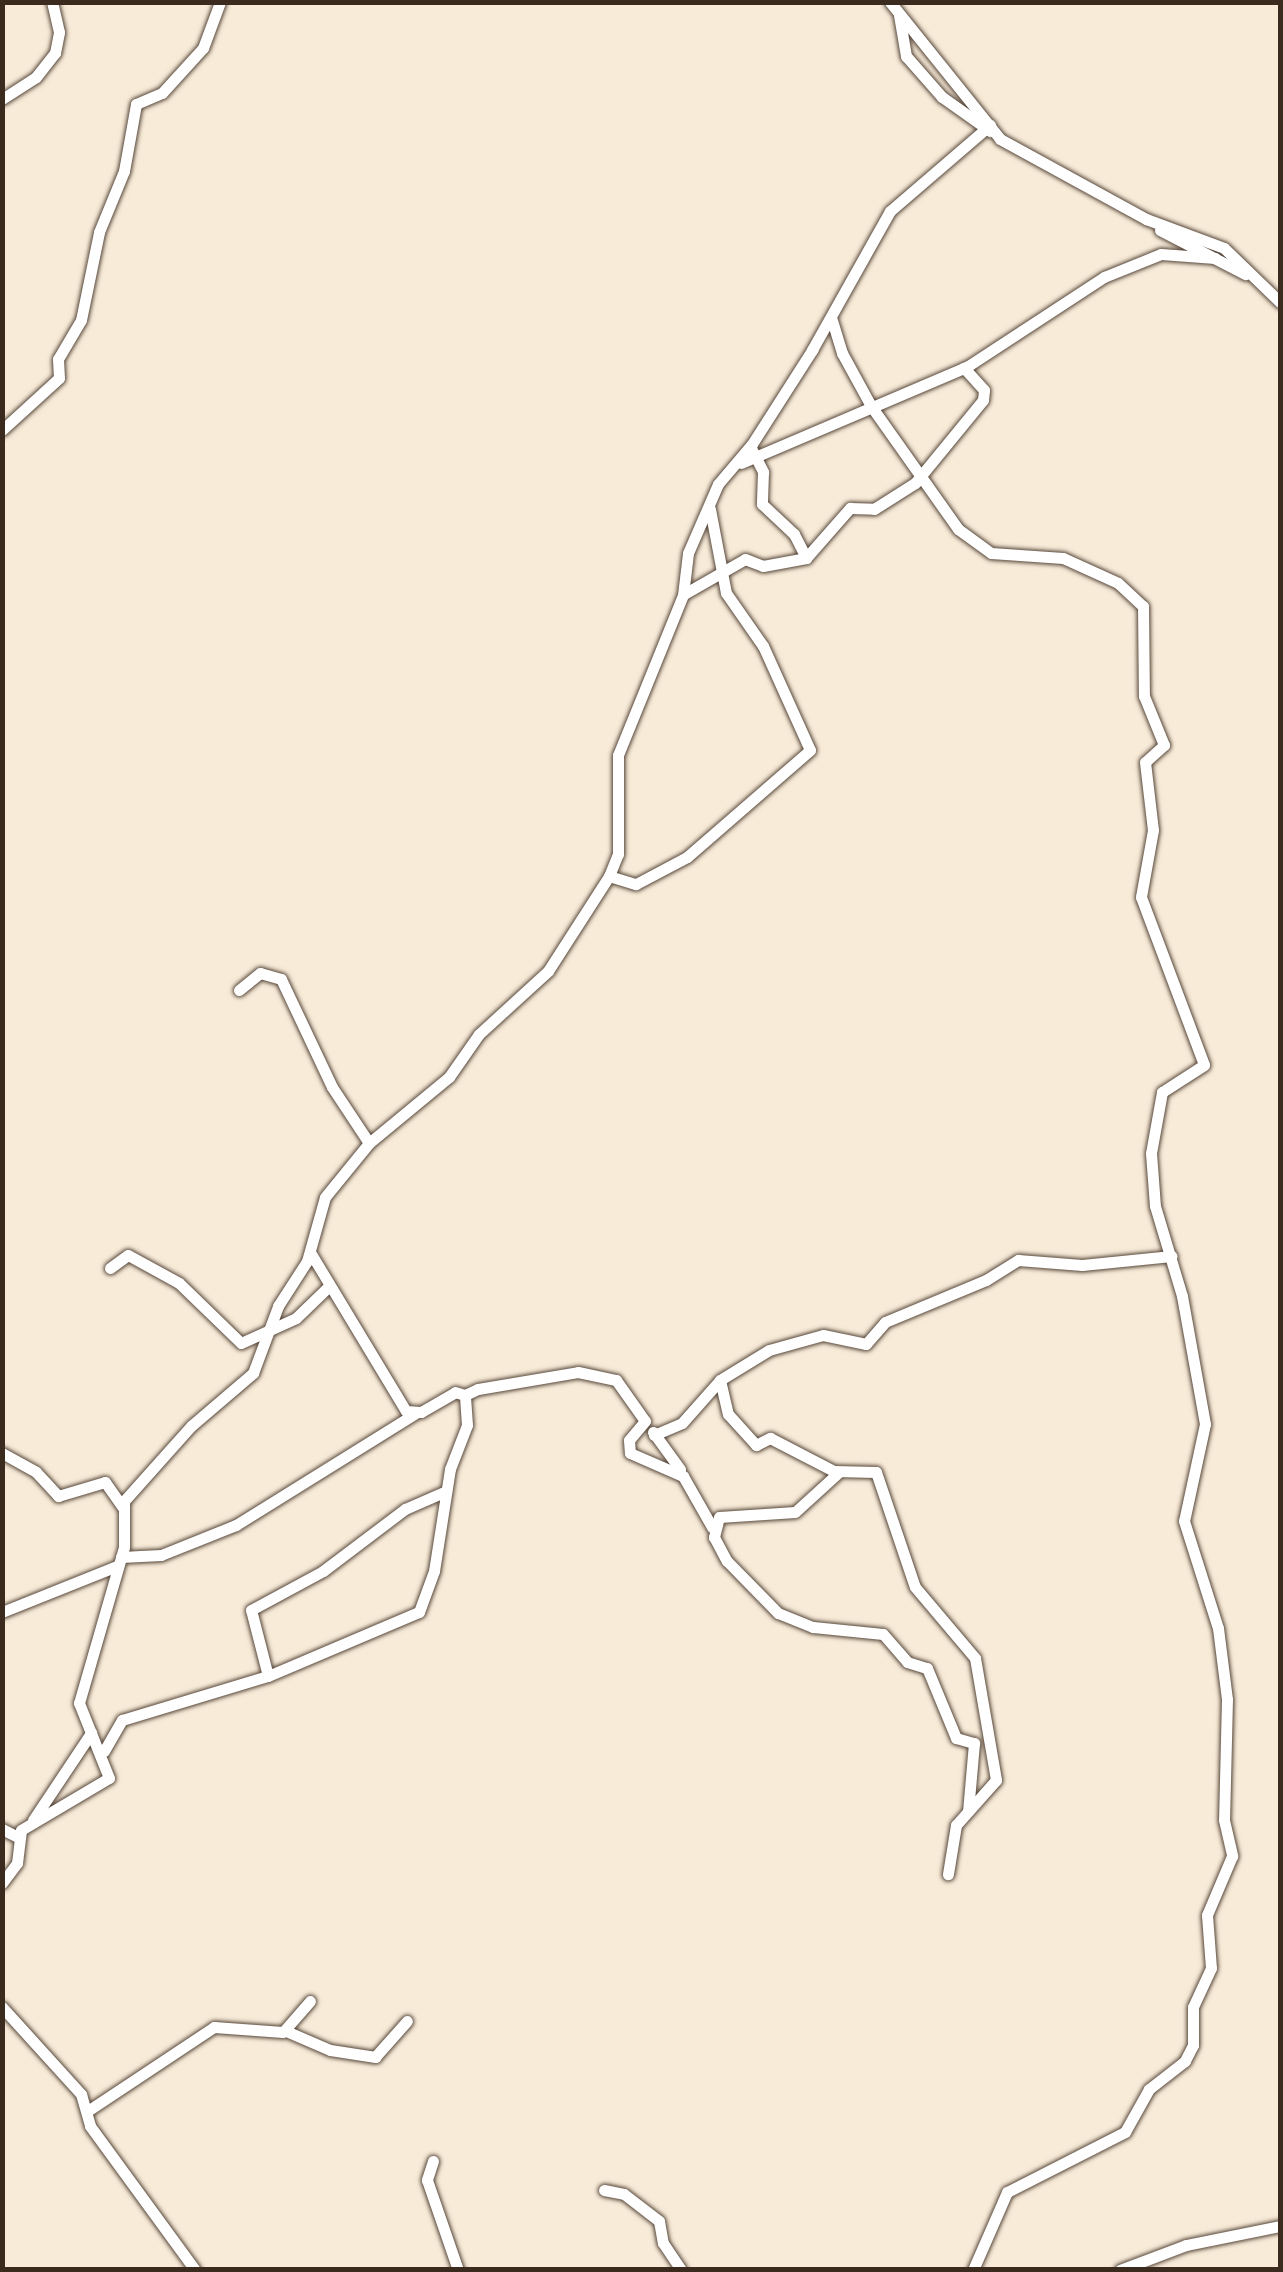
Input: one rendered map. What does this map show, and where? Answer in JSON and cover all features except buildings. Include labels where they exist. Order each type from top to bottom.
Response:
[{"type":"street","points":[[2,99],[36,78],[55,54],[59,32],[52,2]]},
{"type":"street","points":[[2,430],[59,378],[58,358],[81,320],[99,232],[124,171],[136,104],[162,93],[203,48],[220,2]]},
{"type":"street","points":[[890,2],[990,129]]},
{"type":"street","points":[[898,14],[906,56],[942,97],[990,129],[1262,284]]},
{"type":"street","points":[[33,1820],[106,1783],[104,1751],[80,1714],[81,1689],[119,1562],[122,1508],[175,1442],[249,1378],[266,1336],[310,1252],[319,1207],[369,1143],[449,1078],[479,1034],[548,971],[609,876],[618,854],[618,755],[683,595],[690,547],[721,480],[753,451],[890,211],[990,129]]},
{"type":"street","points":[[1146,219],[1224,248],[1280,302]]},
{"type":"street","points":[[753,451],[873,408],[964,368],[1104,277],[1161,254],[1215,258]]},
{"type":"street","points":[[831,316],[841,352],[873,408],[958,529],[990,552],[1063,558],[1128,590],[1145,611],[1144,696],[1164,745],[1146,762],[1153,830],[1140,892],[1204,1065],[1165,1088],[1155,1110],[1153,1196],[1172,1256],[1205,1424],[1184,1522],[1218,1628],[1227,1699],[1223,1791],[1232,1856],[1207,1914],[1211,1968],[1194,2007],[1193,2045],[1185,2061],[1149,2088],[1125,2132],[1006,2192],[973,2270]]},
{"type":"street","points":[[683,595],[719,571],[748,559],[763,566],[806,558],[850,508],[874,510],[921,472],[984,400],[984,390],[964,368]]},
{"type":"street","points":[[753,451],[762,504],[794,534],[806,558]]},
{"type":"street","points":[[609,876],[636,884],[681,862],[810,750],[763,646],[728,598],[719,571],[710,508]]},
{"type":"street","points":[[239,990],[260,973],[282,980],[332,1087],[369,1143]]},
{"type":"street","points":[[310,1252],[406,1411],[414,1414]]},
{"type":"street","points":[[110,1268],[128,1256],[178,1282],[236,1340],[266,1336],[306,1311],[328,1287]]},
{"type":"street","points":[[654,1435],[682,1423],[720,1380],[769,1350],[813,1336],[866,1344],[885,1322],[986,1280],[1018,1260],[1082,1264],[1172,1256]]},
{"type":"street","points":[[2,1612],[119,1562],[161,1555],[236,1526],[448,1394],[465,1395],[599,1373],[624,1386],[702,1511]]},
{"type":"street","points":[[720,1380],[728,1414],[755,1444],[770,1438],[840,1472],[876,1472],[916,1587],[976,1658],[997,1768],[988,1794],[968,1811],[952,1834],[948,1874]]},
{"type":"street","points":[[104,1751],[122,1720],[268,1676],[419,1612],[434,1571],[446,1491],[467,1425],[465,1395]]},
{"type":"street","points":[[645,1420],[630,1440],[630,1452],[683,1476]]},
{"type":"street","points":[[664,1452],[670,1468],[715,1522],[727,1560],[778,1613],[813,1627],[883,1634],[907,1662],[927,1668],[956,1738],[974,1743],[968,1811]]},
{"type":"street","points":[[2,1453],[36,1472],[58,1496],[104,1482],[122,1508]]},
{"type":"street","points":[[715,1522],[795,1512],[840,1472]]},
{"type":"street","points":[[268,1676],[251,1610],[323,1571],[405,1509],[446,1491]]},
{"type":"street","points":[[2,1883],[17,1863],[18,1836],[33,1820],[46,1791],[91,1733]]},
{"type":"street","points":[[2,1829],[18,1836]]},
{"type":"street","points":[[286,2031],[310,2001]]},
{"type":"street","points":[[2,2007],[89,2110],[90,2126],[196,2270]]},
{"type":"street","points":[[89,2110],[218,2026],[286,2031],[330,2050],[375,2057],[407,2022]]},
{"type":"street","points":[[433,2161],[427,2180],[458,2270]]},
{"type":"street","points":[[604,2190],[624,2194],[659,2221],[663,2242],[681,2270]]},
{"type":"street","points":[[1120,2270],[1186,2245],[1280,2226]]}]
